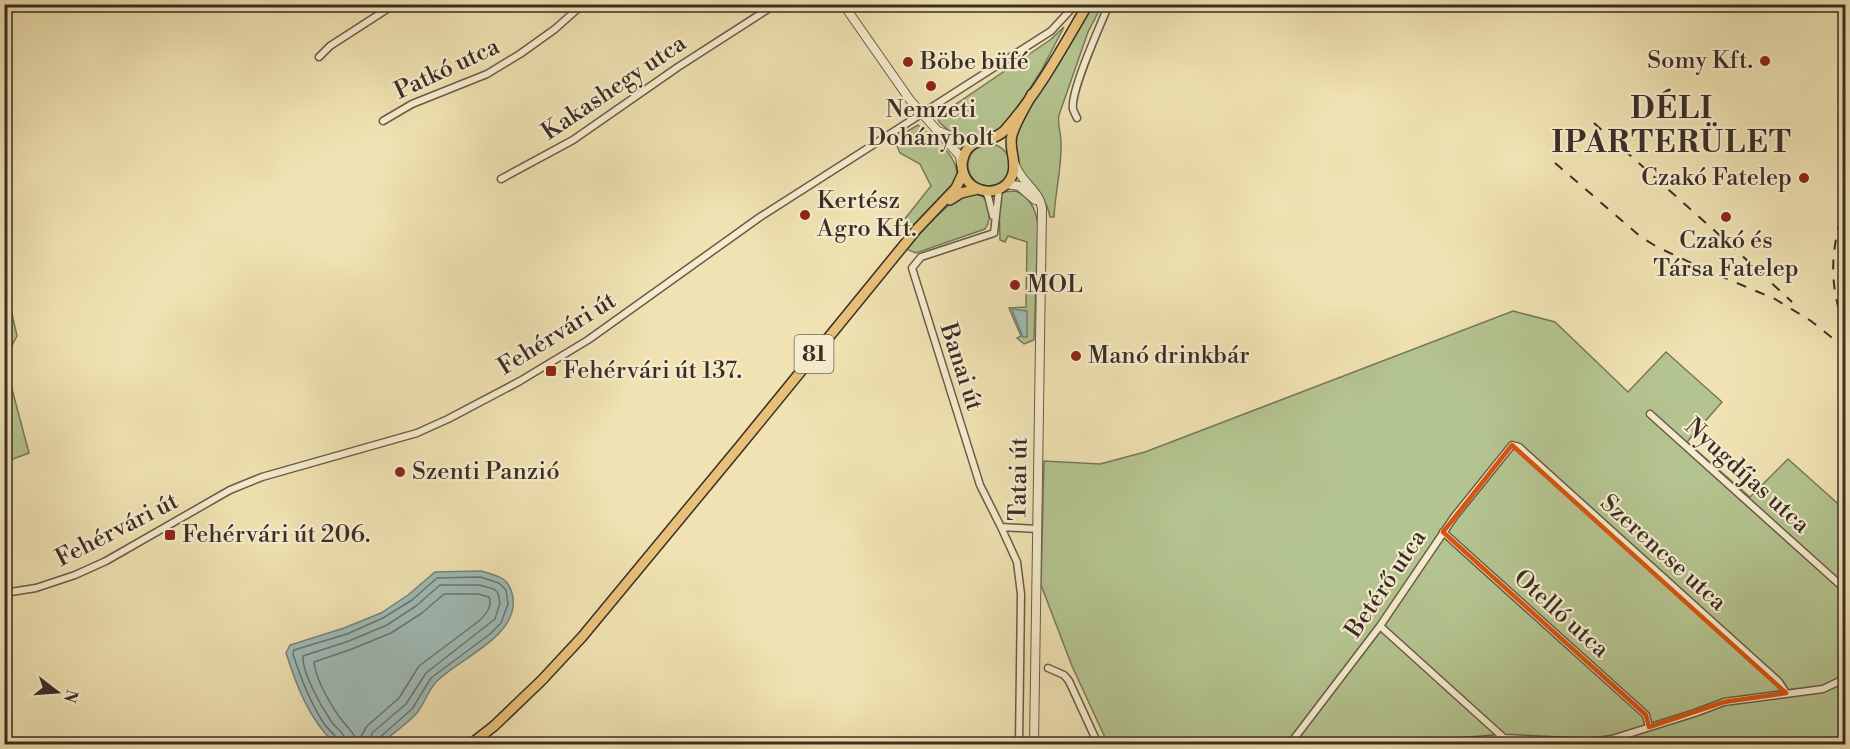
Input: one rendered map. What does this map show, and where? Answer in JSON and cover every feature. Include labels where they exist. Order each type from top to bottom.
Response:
[{"type":"main road","name":"81","points":[[942,203],[961,193],[1003,186],[1012,177],[1013,132],[1032,94],[1088,4]]},
{"type":"main road","name":"81","points":[[471,744],[494,726],[582,637],[916,229],[956,188],[966,150],[982,140],[994,138],[1002,133],[1032,94]]},
{"type":"main road","points":[[982,140],[1001,142],[1013,157]]},
{"type":"main road","points":[[962,169],[971,185],[981,190]]},
{"type":"street","points":[[319,57],[330,46],[395,4]]},
{"type":"street","name":"Patkó utca","points":[[383,121],[412,104],[487,74],[555,29],[583,4]]},
{"type":"street","name":"Kakashegy utca","points":[[501,179],[573,140],[678,67],[776,4]]},
{"type":"street","points":[[843,4],[922,113],[960,156],[962,169]]},
{"type":"street","name":"Fehérvári út","points":[[4,592],[36,588],[93,568],[230,490],[253,480],[417,433],[448,419],[556,361],[760,217],[1051,30],[1076,4]]},
{"type":"street","points":[[1077,118],[1073,110],[1076,89],[1109,4]]},
{"type":"street","points":[[939,131],[965,142],[972,143],[982,140]]},
{"type":"street","name":"Tatai út","points":[[1013,157],[1020,177],[1040,201],[1042,214],[1034,744]]},
{"type":"street","points":[[994,233],[1003,186],[1018,186],[1029,193],[1042,214]]},
{"type":"street","points":[[981,190],[990,202],[994,233]]},
{"type":"street","name":"Banai út","points":[[994,233],[921,257],[912,268],[980,485],[1001,527]]},
{"type":"street","name":"Nyugdíjas utca","points":[[1650,414],[1845,590]]},
{"type":"street","name":"Betérő utca","points":[[1290,744],[1380,627],[1443,532],[1512,445]]},
{"type":"street","name":"Szerencse utca","points":[[1512,445],[1519,447],[1779,682],[1786,693]]},
{"type":"street","points":[[1001,527],[1037,529]]},
{"type":"street","name":"Tatai út","points":[[1001,527],[1017,562],[1021,594],[1019,744]]},
{"type":"street","name":"Otelló utca","points":[[1443,532],[1646,715],[1649,727]]},
{"type":"street","points":[[1021,594],[1037,592]]},
{"type":"street","points":[[1380,627],[1504,738]]},
{"type":"street","points":[[1048,668],[1064,675],[1069,681],[1098,744]]},
{"type":"street","points":[[1428,744],[1504,738],[1589,742],[1612,739],[1724,702],[1823,690],[1845,678]]},
{"type":"highlighted area","points":[[1512,445],[1786,693],[1724,702],[1649,727],[1646,715],[1443,532]]},
{"type":"green space","points":[[1093,5],[1102,5],[1088,32],[1059,115],[1060,161],[1054,217],[1050,217],[1044,200],[1021,172],[1015,144],[1017,134],[1035,98]]},
{"type":"green space","points":[[1064,27],[1022,101],[997,132],[964,139],[953,134],[940,123],[937,117],[1050,40]]},
{"type":"green space","points":[[918,125],[939,142],[955,163],[957,180],[910,235],[904,220],[931,186],[920,164],[900,153],[894,139]]},
{"type":"green space","points":[[989,144],[997,145],[1004,150],[1009,157],[1009,173],[1004,180],[997,185],[989,186],[981,185],[974,180],[969,173],[968,165],[969,157],[974,150],[981,145]]},
{"type":"green space","points":[[1016,191],[1032,204],[1038,224],[1034,340],[1024,344],[1017,338],[1021,336],[1009,308],[1026,307],[1027,242],[1008,236],[1005,242],[1000,240],[999,205],[1002,192]]},
{"type":"green space","points":[[979,193],[989,210],[989,220],[985,229],[916,253],[906,249],[923,228],[956,199]]},
{"type":"green space","points":[[4,279],[17,336],[7,355],[8,374],[29,453],[5,462]]},
{"type":"green space","points":[[1513,311],[1555,322],[1628,392],[1666,352],[1722,402],[1687,442],[1750,497],[1788,459],[1845,510],[1845,744],[1108,744],[1072,666],[1041,585],[1044,461],[1100,464],[1145,452]]},
{"type":"water","points":[[1013,309],[1027,311],[1027,337],[1023,337]]},
{"type":"water","points":[[481,571],[503,579],[512,591],[512,612],[497,635],[436,682],[417,713],[382,743],[335,744],[318,724],[299,690],[286,653],[290,645],[344,628],[381,613],[408,595],[435,572]]},
{"type":"railway","points":[[1594,123],[1792,302]]},
{"type":"railway","points":[[1555,163],[1641,237],[1713,273],[1775,299],[1811,321],[1846,349]]},
{"type":"railway","points":[[1846,201],[1837,234],[1833,265],[1836,296],[1846,330]]},
{"type":"place","name":"Somy Kft.","points":[[1765,61]]},
{"type":"place","name":"Böbe büfé","points":[[908,62]]},
{"type":"place","name":"Nemzeti Dohánybolt","points":[[931,86]]},
{"type":"place","name":"Czakó Fatelep","points":[[1804,178]]},
{"type":"place","name":"Kertész Agro Kft.","points":[[805,215]]},
{"type":"place","name":"Czakó és Társa Fatelep","points":[[1726,217]]},
{"type":"place","name":"MOL","points":[[1015,285]]},
{"type":"place","name":"Manó drinkbár","points":[[1076,356]]},
{"type":"place","name":"Fehérvári út 137.","points":[[551,371]]},
{"type":"place","name":"Szenti Panzió","points":[[400,472]]},
{"type":"place","name":"Fehérvári út 206.","points":[[170,535]]},
{"type":"district","name":"DÉLI IPARTERÜLET","points":[[1672,126]]}]
